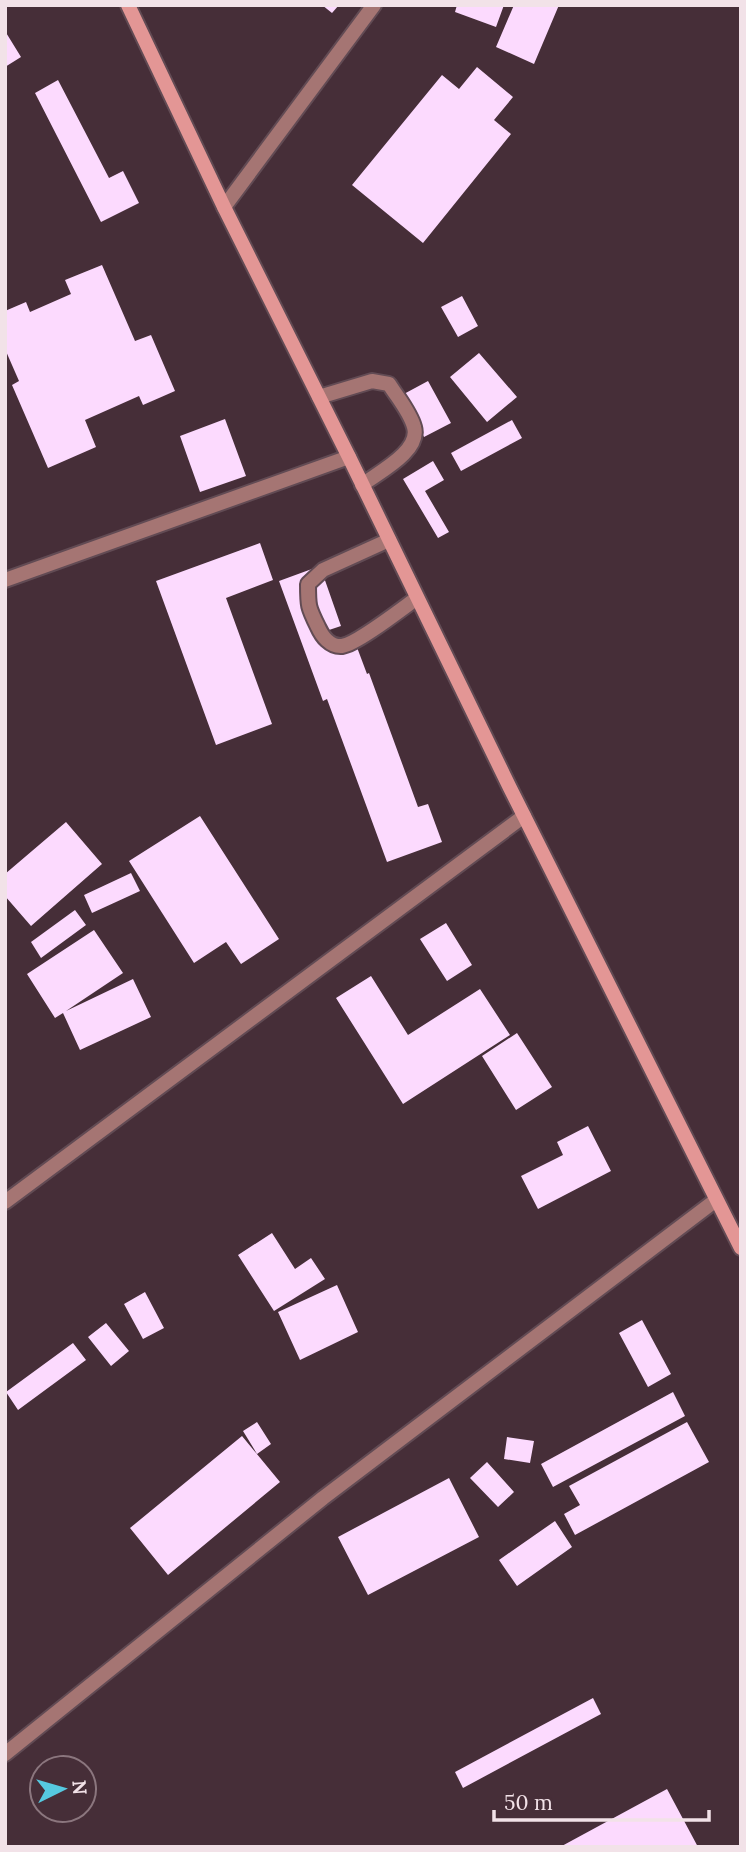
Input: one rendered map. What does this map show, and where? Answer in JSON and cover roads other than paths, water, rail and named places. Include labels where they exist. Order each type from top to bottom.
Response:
[{"type":"main road","points":[[128,5],[224,207],[524,816],[741,1248]]},
{"type":"street","points":[[224,207],[374,5]]},
{"type":"street","points":[[319,397],[372,381],[389,384],[414,425],[415,435],[408,451],[362,485]]},
{"type":"street","points":[[5,580],[349,457]]},
{"type":"street","points":[[389,540],[323,570],[308,584],[308,606],[317,625],[330,643],[342,646],[360,638],[417,598]]},
{"type":"street","points":[[5,1202],[524,816]]},
{"type":"street","points":[[5,1754],[323,1498],[716,1200]]}]
